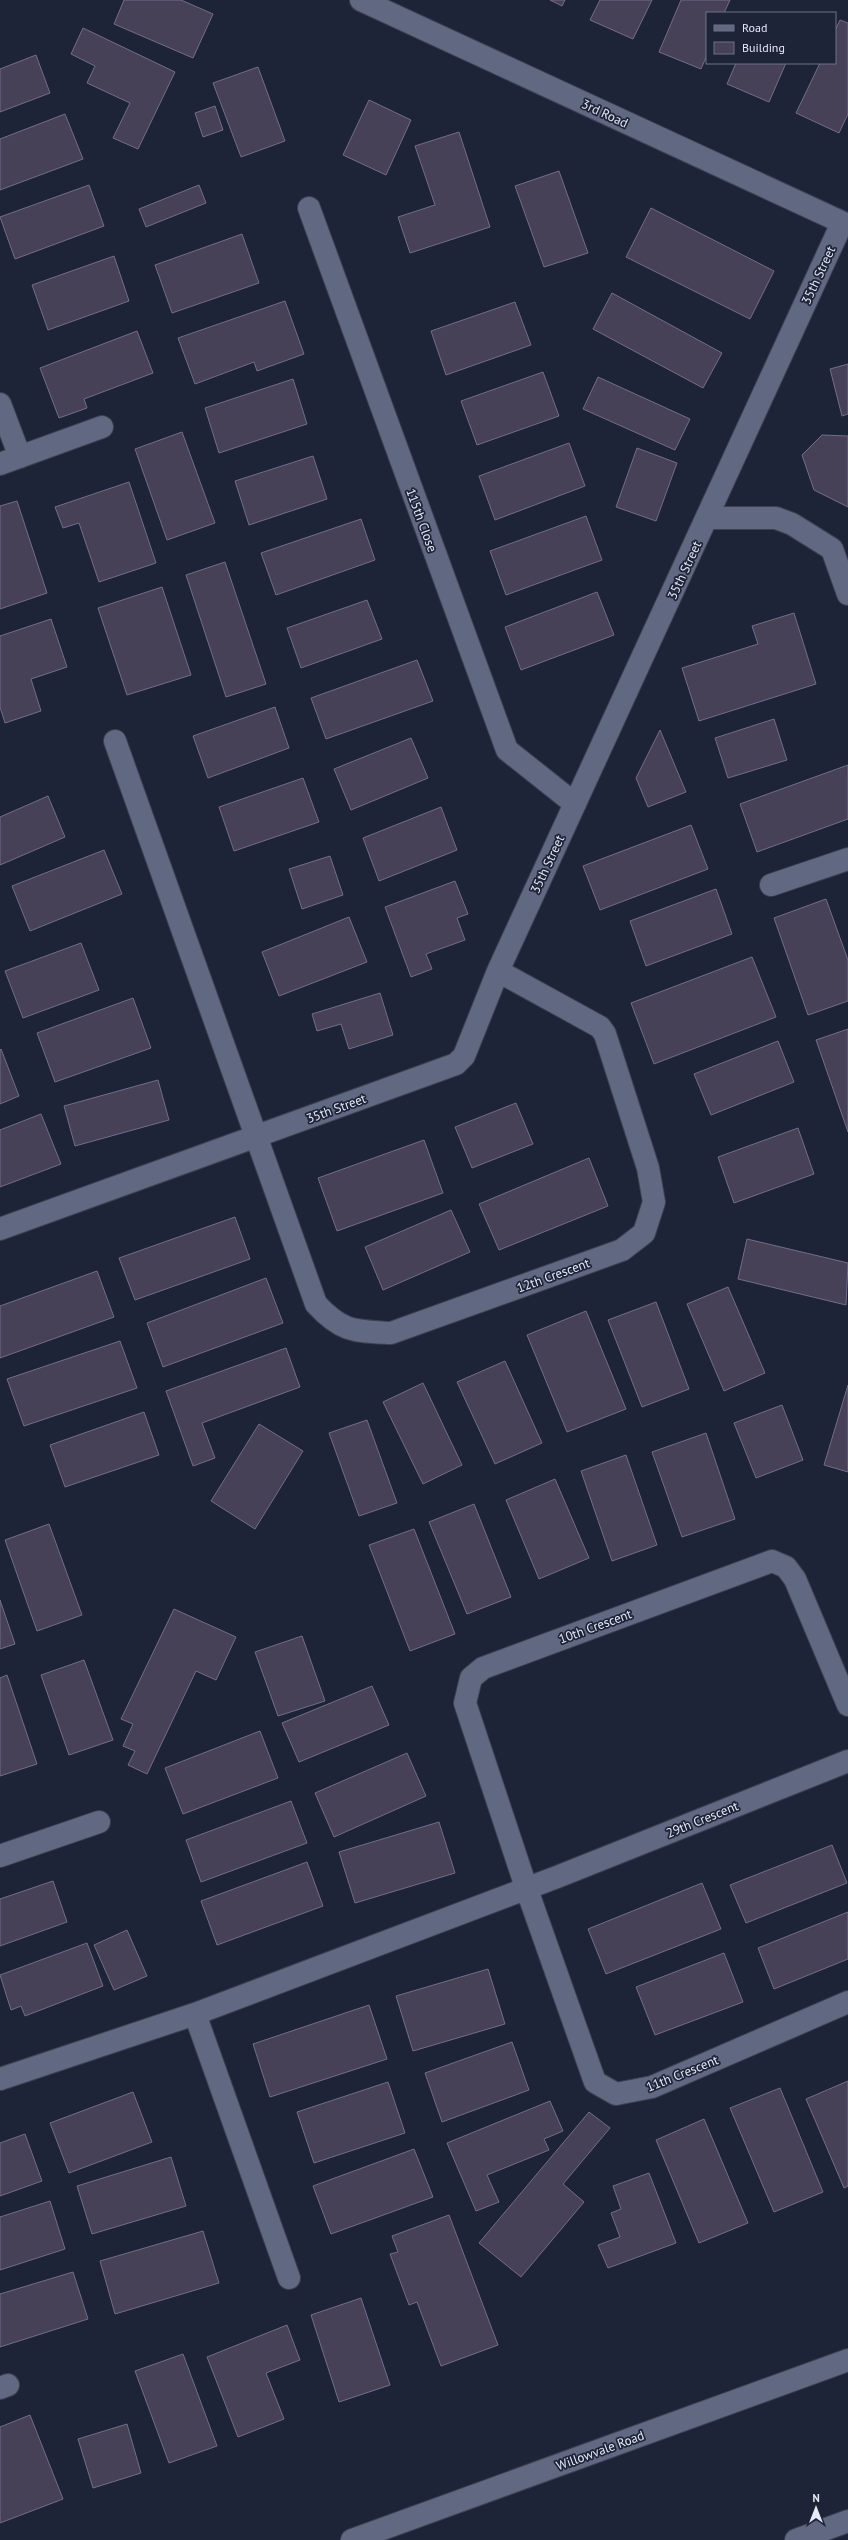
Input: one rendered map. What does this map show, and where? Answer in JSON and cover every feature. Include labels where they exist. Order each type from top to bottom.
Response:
[{"type":"street","name":"3rd Road","points":[[362,0],[845,224]]},
{"type":"street","name":"115th Close","points":[[309,208],[506,750],[575,804]]},
{"type":"street","name":"35th Street","points":[[0,1229],[456,1064],[464,1056],[498,971],[845,224]]},
{"type":"street","points":[[0,404],[10,461],[102,428]]},
{"type":"street","points":[[708,518],[776,518],[792,524],[832,549],[848,594]]},
{"type":"street","name":"12th Crescent","points":[[115,741],[316,1304],[333,1322],[357,1332],[391,1333],[622,1250],[644,1233],[654,1202],[648,1168],[605,1034],[600,1027],[498,971]]},
{"type":"street","points":[[771,885],[848,858]]},
{"type":"street","name":"10th Crescent","points":[[526,1887],[465,1703],[471,1678],[482,1668],[772,1560],[786,1567],[795,1579],[848,1705]]},
{"type":"street","name":"29th Crescent","points":[[0,2080],[195,2014],[556,1876],[848,1761]]},
{"type":"street","points":[[0,1856],[99,1822]]},
{"type":"street","name":"11th Crescent","points":[[526,1887],[595,2082],[616,2094],[652,2087],[848,2002]]},
{"type":"street","points":[[195,2014],[289,2278]]},
{"type":"street","name":"Willowvale Road","points":[[364,2538],[848,2360]]},
{"type":"street","points":[[796,2540],[848,2521]]},
{"type":"building","points":[[124,0],[181,0],[213,14],[193,58],[114,24]]},
{"type":"building","points":[[550,0],[565,0],[562,6]]},
{"type":"building","points":[[600,0],[652,0],[633,39],[590,20]]},
{"type":"building","points":[[681,0],[730,0],[724,12],[706,12],[706,57],[701,69],[659,52]]},
{"type":"building","points":[[840,20],[848,23],[848,114],[839,133],[796,113],[820,64],[836,64],[836,29]]},
{"type":"building","points":[[83,28],[175,72],[138,149],[113,138],[130,103],[87,83],[95,66],[71,54]]},
{"type":"building","points":[[36,55],[50,93],[0,112],[0,69]]},
{"type":"building","points":[[736,64],[786,64],[769,102],[727,84]]},
{"type":"building","points":[[258,67],[285,141],[241,157],[213,83]]},
{"type":"building","points":[[369,100],[411,120],[386,175],[343,155]]},
{"type":"building","points":[[215,106],[223,130],[203,137],[195,113]]},
{"type":"building","points":[[65,114],[83,159],[0,190],[0,139]]},
{"type":"building","points":[[459,132],[490,227],[410,253],[398,217],[435,205],[415,146]]},
{"type":"building","points":[[559,171],[588,253],[544,267],[515,186]]},
{"type":"building","points":[[89,185],[104,226],[15,259],[0,217]]},
{"type":"building","points":[[199,185],[206,203],[146,227],[139,209]]},
{"type":"building","points":[[651,208],[774,271],[750,319],[626,257]]},
{"type":"building","points":[[242,234],[259,283],[172,313],[155,265]]},
{"type":"building","points":[[114,256],[129,301],[48,330],[32,285]]},
{"type":"building","points":[[612,293],[722,353],[703,388],[593,329]]},
{"type":"building","points":[[285,301],[304,354],[257,371],[254,362],[195,384],[178,338]]},
{"type":"building","points":[[515,302],[531,345],[446,375],[431,331]]},
{"type":"building","points":[[137,331],[153,373],[84,399],[87,408],[59,418],[40,368]]},
{"type":"building","points":[[848,364],[848,414],[842,416],[830,369]]},
{"type":"building","points":[[543,372],[559,416],[477,445],[461,401]]},
{"type":"building","points":[[598,377],[690,419],[675,450],[583,409]]},
{"type":"building","points":[[293,379],[307,424],[219,453],[205,408]]},
{"type":"building","points":[[182,432],[215,523],[167,540],[135,449]]},
{"type":"building","points":[[822,435],[848,436],[848,507],[814,490],[802,455]]},
{"type":"building","points":[[569,443],[585,486],[495,520],[479,476]]},
{"type":"building","points":[[637,448],[677,463],[656,521],[616,507]]},
{"type":"building","points":[[313,456],[327,499],[249,525],[235,481]]},
{"type":"building","points":[[129,482],[156,563],[99,582],[79,523],[63,528],[55,507]]},
{"type":"building","points":[[17,501],[47,593],[0,609],[0,506]]},
{"type":"building","points":[[586,516],[602,560],[506,595],[490,551]]},
{"type":"building","points":[[361,519],[375,560],[276,595],[261,553]]},
{"type":"building","points":[[225,562],[266,684],[226,697],[186,575]]},
{"type":"building","points":[[162,587],[191,675],[127,695],[98,608]]},
{"type":"building","points":[[597,592],[614,635],[521,670],[505,627]]},
{"type":"building","points":[[367,600],[382,639],[301,668],[287,628]]},
{"type":"building","points":[[794,613],[816,684],[699,721],[682,668],[758,644],[752,626]]},
{"type":"building","points":[[51,619],[67,667],[31,679],[41,711],[5,723],[0,707],[0,636]]},
{"type":"building","points":[[417,660],[433,701],[326,739],[311,698]]},
{"type":"building","points":[[275,707],[289,748],[208,778],[193,736]]},
{"type":"building","points":[[774,719],[787,760],[728,778],[715,738]]},
{"type":"building","points":[[660,730],[686,792],[648,807],[636,778]]},
{"type":"building","points":[[411,738],[428,778],[351,810],[334,769]]},
{"type":"building","points":[[848,765],[848,819],[757,852],[740,804]]},
{"type":"building","points":[[303,778],[319,822],[234,851],[219,807]]},
{"type":"building","points":[[48,796],[65,837],[0,865],[0,817]]},
{"type":"building","points":[[441,807],[457,850],[379,881],[363,838]]},
{"type":"building","points":[[691,825],[708,869],[600,910],[583,866]]},
{"type":"building","points":[[104,850],[122,894],[30,931],[12,886]]},
{"type":"building","points":[[330,856],[343,895],[302,909],[289,869]]},
{"type":"building","points":[[455,881],[468,914],[457,918],[465,940],[426,954],[432,969],[411,977],[385,907]]},
{"type":"building","points":[[716,889],[732,934],[646,966],[630,921]]},
{"type":"building","points":[[826,899],[848,960],[848,1001],[808,1015],[774,918]]},
{"type":"building","points":[[349,917],[367,962],[279,996],[262,952]]},
{"type":"building","points":[[81,943],[99,990],[23,1018],[5,971]]},
{"type":"building","points":[[752,957],[776,1017],[654,1064],[631,1003]]},
{"type":"building","points":[[380,993],[393,1035],[349,1049],[341,1024],[317,1031],[312,1014]]},
{"type":"building","points":[[133,998],[151,1048],[55,1082],[37,1033]]},
{"type":"building","points":[[848,1029],[848,1132],[816,1040]]},
{"type":"building","points":[[778,1041],[794,1082],[711,1115],[694,1074]]},
{"type":"building","points":[[1,1049],[19,1096],[0,1104],[0,1050]]},
{"type":"building","points":[[158,1080],[169,1120],[75,1146],[64,1106]]},
{"type":"building","points":[[516,1103],[533,1144],[472,1168],[455,1127]]},
{"type":"building","points":[[41,1114],[61,1164],[0,1187],[0,1130]]},
{"type":"building","points":[[798,1128],[814,1174],[734,1203],[718,1157]]},
{"type":"building","points":[[424,1140],[443,1193],[337,1231],[318,1178]]},
{"type":"building","points":[[589,1158],[608,1206],[499,1250],[479,1204]]},
{"type":"building","points":[[451,1210],[470,1252],[383,1290],[365,1247]]},
{"type":"building","points":[[235,1217],[250,1259],[135,1300],[119,1258]]},
{"type":"building","points":[[747,1239],[848,1263],[846,1305],[738,1279]]},
{"type":"building","points":[[97,1271],[114,1317],[0,1358],[0,1306]]},
{"type":"building","points":[[266,1278],[283,1323],[163,1367],[147,1323]]},
{"type":"building","points":[[728,1287],[765,1373],[724,1391],[687,1304]]},
{"type":"building","points":[[656,1302],[689,1389],[642,1407],[608,1320]]},
{"type":"building","points":[[586,1311],[626,1409],[567,1432],[527,1335]]},
{"type":"building","points":[[120,1341],[137,1388],[24,1426],[7,1379]]},
{"type":"building","points":[[286,1348],[300,1387],[202,1423],[215,1458],[193,1466],[166,1391]]},
{"type":"building","points":[[505,1361],[542,1443],[495,1464],[457,1382]]},
{"type":"building","points":[[423,1383],[462,1465],[423,1484],[383,1402]]},
{"type":"building","points":[[848,1385],[848,1472],[824,1465]]},
{"type":"building","points":[[782,1405],[803,1460],[756,1478],[734,1423]]},
{"type":"building","points":[[144,1412],[159,1455],[65,1487],[50,1445]]},
{"type":"building","points":[[367,1420],[397,1503],[359,1516],[329,1433]]},
{"type":"building","points":[[259,1424],[303,1451],[255,1529],[211,1501]]},
{"type":"building","points":[[706,1433],[735,1519],[682,1537],[652,1452]]},
{"type":"building","points":[[626,1455],[657,1545],[612,1561],[581,1471]]},
{"type":"building","points":[[555,1479],[589,1558],[539,1579],[506,1500]]},
{"type":"building","points":[[474,1504],[511,1597],[467,1614],[429,1522]]},
{"type":"building","points":[[49,1524],[82,1615],[37,1631],[5,1540]]},
{"type":"building","points":[[414,1529],[455,1634],[410,1651],[369,1545]]},
{"type":"building","points":[[0,1600],[15,1644],[0,1649]]},
{"type":"building","points":[[174,1609],[236,1637],[216,1680],[196,1671],[147,1774],[128,1765],[135,1751],[123,1746],[133,1724],[121,1719]]},
{"type":"building","points":[[302,1636],[325,1701],[278,1716],[255,1652]]},
{"type":"building","points":[[84,1660],[113,1740],[69,1755],[41,1675]]},
{"type":"building","points":[[7,1675],[37,1764],[0,1776],[0,1678]]},
{"type":"building","points":[[372,1686],[389,1725],[299,1762],[282,1723]]},
{"type":"building","points":[[260,1731],[278,1778],[183,1814],[165,1768]]},
{"type":"building","points":[[407,1753],[426,1796],[334,1837],[315,1793]]},
{"type":"building","points":[[291,1801],[307,1843],[201,1882],[186,1840]]},
{"type":"building","points":[[439,1822],[455,1873],[355,1903],[339,1852]]},
{"type":"building","points":[[832,1845],[847,1883],[746,1923],[730,1885]]},
{"type":"building","points":[[307,1862],[323,1906],[217,1945],[201,1901]]},
{"type":"building","points":[[53,1881],[67,1922],[0,1946],[0,1899]]},
{"type":"building","points":[[702,1883],[721,1929],[606,1974],[588,1929]]},
{"type":"building","points":[[848,1912],[848,1959],[774,1989],[758,1948]]},
{"type":"building","points":[[127,1930],[147,1976],[114,1990],[94,1945]]},
{"type":"building","points":[[87,1943],[103,1986],[25,2016],[21,2006],[11,2010],[0,1975]]},
{"type":"building","points":[[724,1953],[743,2002],[655,2035],[636,1987]]},
{"type":"building","points":[[488,1969],[505,2024],[413,2051],[396,1996]]},
{"type":"building","points":[[369,2005],[387,2059],[270,2097],[253,2044]]},
{"type":"building","points":[[512,2042],[529,2090],[442,2122],[425,2073]]},
{"type":"building","points":[[848,2081],[848,2186],[844,2188],[806,2099]]},
{"type":"building","points":[[388,2082],[405,2133],[314,2163],[297,2112]]},
{"type":"building","points":[[780,2088],[823,2192],[774,2212],[730,2108]]},
{"type":"building","points":[[133,2092],[152,2142],[69,2173],[50,2123]]},
{"type":"building","points":[[550,2101],[563,2131],[544,2139],[549,2150],[487,2175],[499,2202],[476,2211],[447,2143]]},
{"type":"building","points":[[589,2112],[610,2128],[563,2184],[584,2202],[521,2277],[479,2243]]},
{"type":"building","points":[[704,2119],[748,2223],[699,2243],[656,2140]]},
{"type":"building","points":[[25,2134],[42,2181],[0,2196],[0,2143]]},
{"type":"building","points":[[414,2149],[433,2197],[331,2234],[313,2186]]},
{"type":"building","points":[[171,2157],[186,2206],[92,2234],[77,2186]]},
{"type":"building","points":[[649,2173],[676,2243],[608,2268],[598,2245],[620,2237],[611,2213],[621,2209],[613,2186]]},
{"type":"building","points":[[50,2201],[65,2249],[0,2270],[0,2217]]},
{"type":"building","points":[[449,2215],[498,2345],[441,2366],[417,2302],[409,2305],[390,2254],[398,2252],[392,2236]]},
{"type":"building","points":[[203,2231],[219,2283],[115,2314],[100,2261]]},
{"type":"building","points":[[73,2272],[88,2319],[0,2347],[0,2294]]},
{"type":"building","points":[[361,2298],[390,2385],[339,2402],[311,2315]]},
{"type":"building","points":[[287,2325],[300,2360],[266,2373],[284,2419],[238,2437],[207,2357]]},
{"type":"building","points":[[183,2354],[217,2446],[169,2463],[135,2371]]},
{"type":"building","points":[[30,2415],[63,2499],[0,2523],[0,2427]]},
{"type":"building","points":[[127,2424],[141,2473],[93,2488],[78,2439]]}]
